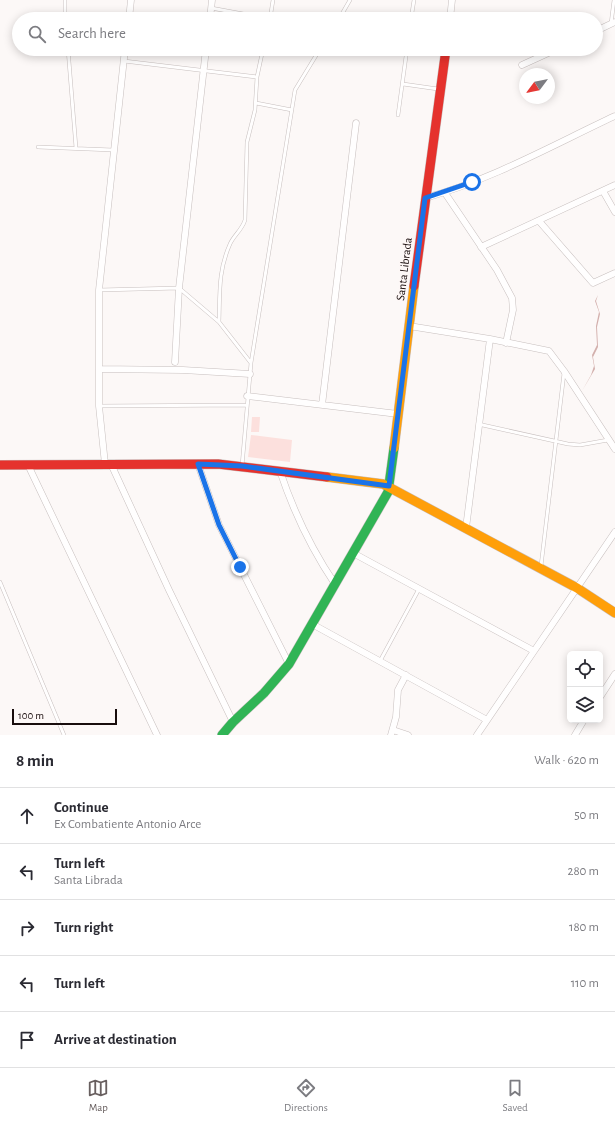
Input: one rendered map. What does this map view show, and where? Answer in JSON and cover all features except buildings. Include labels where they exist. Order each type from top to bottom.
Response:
[{"type":"street","points":[[130,12],[131,0]]},
{"type":"street","points":[[211,12],[212,0]]},
{"type":"street","points":[[451,12],[452,0]]},
{"type":"street","points":[[603,28],[613,23]]},
{"type":"street","points":[[124,56],[98,290],[99,406],[108,464],[233,722]]},
{"type":"street","points":[[175,362],[179,288],[205,56]]},
{"type":"street","name":"Santa Librada","points":[[389,489],[425,198],[445,56]]},
{"type":"street","points":[[522,65],[541,56]]},
{"type":"street","points":[[425,198],[445,193],[486,176],[615,116]]},
{"type":"street","points":[[322,405],[356,123]]},
{"type":"street","points":[[481,247],[615,185]]},
{"type":"street","points":[[603,191],[615,212]]},
{"type":"street","points":[[445,193],[496,270],[512,298],[513,310],[506,343]]},
{"type":"street","points":[[539,221],[593,283],[615,273]]},
{"type":"street","points":[[409,326],[490,339],[549,351],[564,370],[615,449]]},
{"type":"street","points":[[466,528],[490,339]]},
{"type":"street","points":[[99,369],[183,370],[250,374]]},
{"type":"street","points":[[247,396],[398,414]]},
{"type":"street","points":[[198,464],[219,525],[289,664]]},
{"type":"street","points":[[0,465],[198,464],[242,466],[389,489],[541,568],[577,588],[615,613]]},
{"type":"street","points":[[28,465],[157,735]]},
{"type":"street","points":[[280,471],[286,490],[319,558],[335,584]]},
{"type":"street","points":[[222,735],[233,722],[264,693],[289,664],[389,489]]},
{"type":"street","points":[[477,735],[615,532]]},
{"type":"street","points":[[353,553],[534,651]]},
{"type":"street","points":[[312,624],[487,720]]},
{"type":"street","points":[[603,692],[615,674]]},
{"type":"street","points":[[406,675],[398,690],[396,717],[392,733],[408,735]]},
{"type":"street","points":[[574,735],[582,723]]},
{"type":"lane","points":[[65,0],[65,12]]},
{"type":"lane","points":[[271,12],[273,0]]},
{"type":"lane","points":[[342,12],[350,0]]},
{"type":"lane","points":[[412,12],[414,0]]},
{"type":"lane","points":[[613,23],[614,0]]},
{"type":"lane","points":[[211,8],[232,12]]},
{"type":"lane","points":[[69,56],[76,148]]},
{"type":"lane","points":[[219,322],[220,272],[222,263],[233,238],[243,226],[245,220],[244,199],[247,164],[246,148],[256,103],[257,77],[262,56]]},
{"type":"lane","points":[[242,466],[246,405],[251,363],[295,90],[316,56]]},
{"type":"lane","points":[[398,115],[406,56]]},
{"type":"lane","points":[[123,61],[257,77]]},
{"type":"lane","points":[[403,84],[440,90]]},
{"type":"lane","points":[[256,103],[292,110]]},
{"type":"lane","points":[[38,147],[113,150]]},
{"type":"lane","points":[[98,290],[179,288],[219,322],[251,363]]},
{"type":"lane","points":[[541,568],[564,370]]},
{"type":"lane","points":[[99,406],[246,405]]},
{"type":"lane","points":[[478,424],[580,446],[608,440]]},
{"type":"lane","points":[[0,582],[64,735]]},
{"type":"lane","points":[[380,661],[420,588]]},
{"type":"shaded area","points":[[598,295],[596,301],[600,314],[597,327],[598,347],[593,357],[595,369],[582,391],[594,366],[592,355],[597,345],[596,326],[599,312],[595,301]]},
{"type":"shaded area","points":[[252,417],[260,417],[259,432],[251,432]]},
{"type":"shaded area","points":[[251,435],[292,440],[290,462],[248,457]]},
{"type":"traffic: fast","points":[[222,735],[233,722],[264,693],[289,664],[388,492],[394,448]]},
{"type":"traffic: slow","points":[[394,448],[414,286]]},
{"type":"traffic: slow","points":[[327,477],[383,484],[577,588],[615,613]]},
{"type":"traffic: jam","points":[[414,286],[445,56]]},
{"type":"traffic: jam","points":[[0,465],[218,464],[327,477]]},
{"type":"route","points":[[240,567],[219,525],[198,464],[242,466],[389,486],[425,198],[445,193],[472,182]]}]
